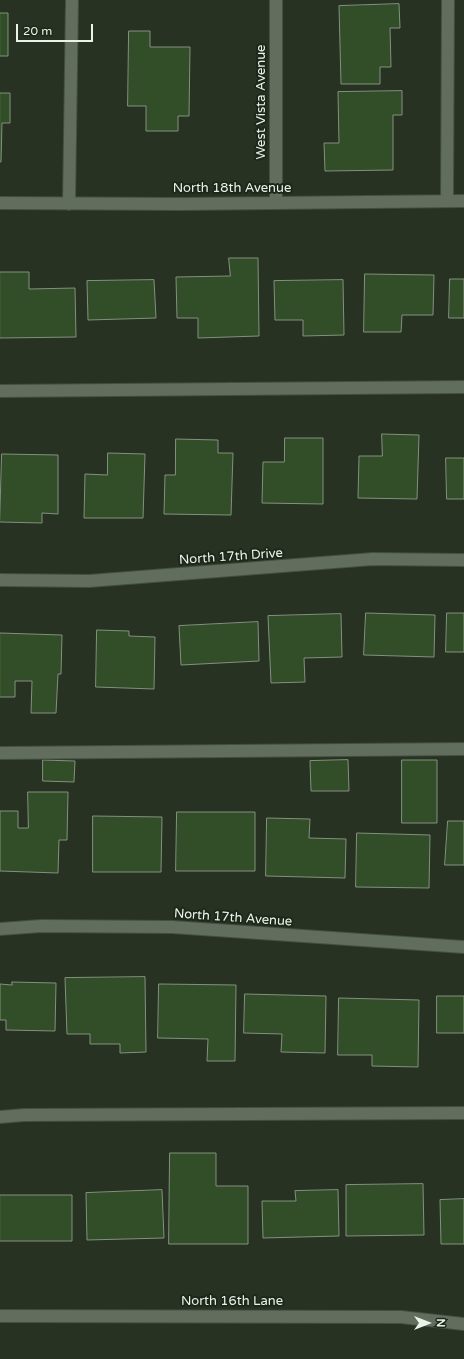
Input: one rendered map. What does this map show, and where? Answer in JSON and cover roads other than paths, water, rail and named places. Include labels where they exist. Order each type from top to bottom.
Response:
[{"type":"street","points":[[69,204],[72,0]]},
{"type":"street","name":"West Vista Avenue","points":[[276,0],[276,203]]},
{"type":"street","points":[[447,201],[448,0]]},
{"type":"street","name":"North 18th Avenue","points":[[0,203],[276,203],[464,200]]},
{"type":"street","points":[[0,391],[464,387]]},
{"type":"street","name":"North 17th Drive","points":[[0,580],[89,581],[372,559],[464,560]]},
{"type":"street","points":[[0,753],[464,749]]},
{"type":"street","name":"North 17th Avenue","points":[[0,929],[41,926],[172,927],[464,948]]},
{"type":"street","points":[[0,1117],[32,1115],[464,1113]]},
{"type":"street","name":"North 16th Lane","points":[[0,1316],[401,1316],[464,1324]]}]
